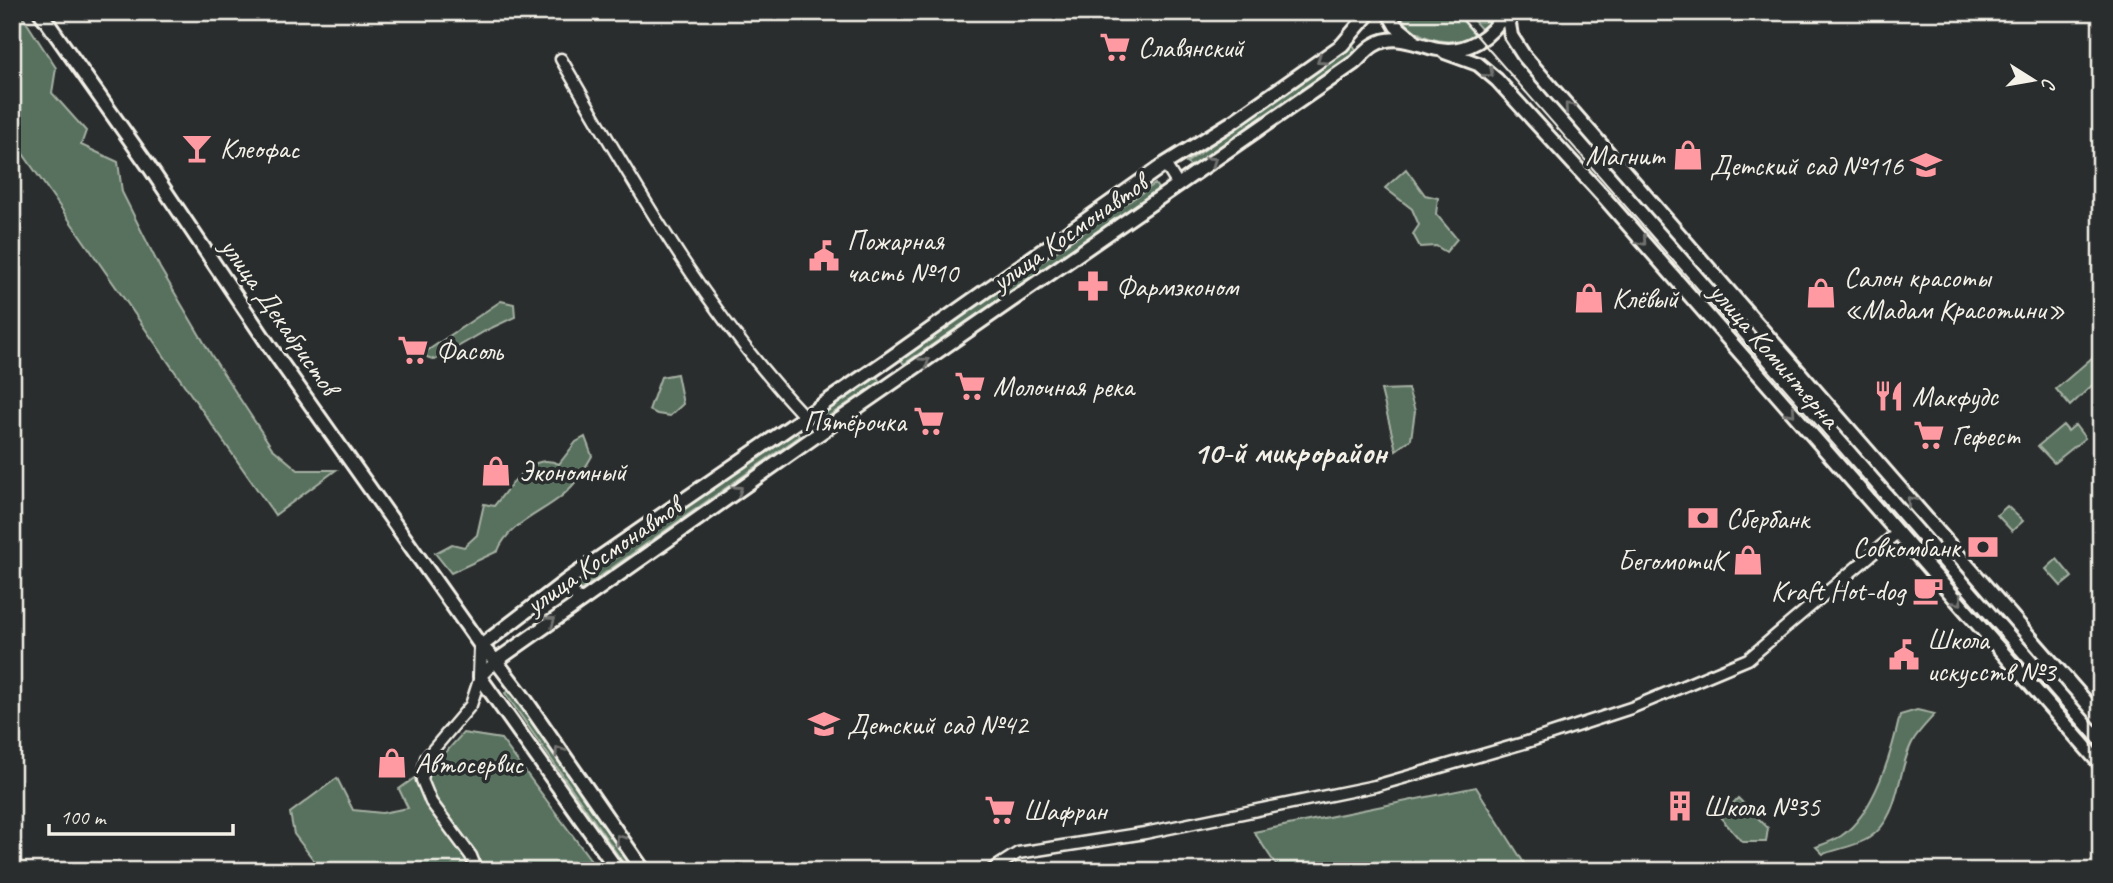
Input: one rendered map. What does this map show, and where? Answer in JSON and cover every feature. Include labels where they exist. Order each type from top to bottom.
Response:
[{"type":"street","name":"улица Декабристов","points":[[40,12],[150,168],[270,347],[644,871]]},
{"type":"street","name":"улица Космонавтов","points":[[481,646],[566,581],[1165,164],[1231,123],[1342,45],[1370,12]]},
{"type":"street","name":"улица Коминтерна","points":[[1388,12],[1405,34],[1427,47],[1471,61],[1485,68],[1497,80],[1603,196],[2101,765]]},
{"type":"street","name":"улица Космонавтов","points":[[496,661],[1354,63],[1374,45],[1402,39],[1440,50],[1468,46],[1492,31],[1506,12]]},
{"type":"street","name":"улица Коминтерна","points":[[1506,12],[1511,36],[1524,56],[2101,719]]},
{"type":"street","points":[[561,59],[637,190],[712,306],[804,416]]},
{"type":"street","points":[[1165,164],[1178,185]]},
{"type":"street","points":[[990,871],[1018,853],[1145,833],[1375,786],[1527,742],[1631,708],[1748,659],[1897,533]]},
{"type":"street","points":[[566,581],[579,601]]},
{"type":"street","points":[[477,871],[471,856],[431,802],[422,780],[426,758],[471,705],[480,677],[481,646]]},
{"type":"street","points":[[480,677],[496,661]]},
{"type":"street","points":[[480,677],[618,871]]},
{"type":"green space","points":[[1398,12],[1455,12],[1476,36],[1454,41],[1432,39],[1413,29]]},
{"type":"green space","points":[[1466,12],[1497,12],[1482,30]]},
{"type":"green space","points":[[21,14],[56,68],[52,93],[86,131],[81,145],[118,162],[122,192],[160,268],[212,356],[272,448],[298,470],[336,470],[275,515],[12,138],[12,18]]},
{"type":"green space","points":[[1353,45],[1357,51],[1192,167],[1186,163]]},
{"type":"green space","points":[[1406,169],[1425,195],[1438,198],[1436,214],[1457,239],[1446,252],[1436,246],[1420,247],[1413,234],[1419,225],[1412,209],[1385,188]]},
{"type":"green space","points":[[1155,184],[1159,190],[904,364],[899,357]]},
{"type":"green space","points":[[501,301],[514,304],[515,317],[435,360],[421,355]]},
{"type":"green space","points":[[2101,350],[2101,377],[2070,406],[2056,389]]},
{"type":"green space","points":[[677,374],[683,404],[670,416],[649,410],[661,377]]},
{"type":"green space","points":[[876,375],[880,382],[815,425],[811,419]]},
{"type":"green space","points":[[1408,389],[1415,411],[1411,439],[1396,450],[1381,390]]},
{"type":"green space","points":[[2063,425],[2068,431],[2075,425],[2085,438],[2054,463],[2038,446]]},
{"type":"green space","points":[[795,430],[800,436],[579,591],[574,582]]},
{"type":"green space","points":[[585,437],[592,456],[568,491],[517,527],[498,551],[451,573],[435,553],[452,544],[464,547],[477,535],[484,504],[494,506],[522,472],[531,466],[549,461],[559,464],[576,442]]},
{"type":"green space","points":[[2007,506],[2023,521],[2012,531],[1997,515]]},
{"type":"green space","points":[[2057,559],[2072,577],[2061,586],[2046,569]]},
{"type":"green space","points":[[511,689],[637,871],[629,871],[505,693]]},
{"type":"green space","points":[[1917,710],[1935,714],[1916,736],[1908,751],[1893,805],[1880,829],[1864,841],[1823,854],[1816,847],[1838,838],[1853,826],[1872,798],[1887,764],[1900,715]]},
{"type":"green space","points":[[463,733],[501,739],[599,871],[322,871],[294,834],[290,813],[337,778],[353,810],[382,813],[408,808],[399,789],[438,761]]},
{"type":"green space","points":[[1476,787],[1529,871],[1280,871],[1254,832]]},
{"type":"green space","points":[[1738,798],[1768,828],[1766,842],[1742,842],[1720,817]]},
{"type":"tram line","points":[[1456,12],[2101,751]]},
{"type":"place","name":"Славянский","points":[[1115,47]]},
{"type":"place","name":"Клеофас","points":[[197,148]]},
{"type":"place","name":"Магнит","points":[[1688,155]]},
{"type":"place","name":"Детский сад №116","points":[[1926,165]]},
{"type":"place","name":"Пожарная часть №10","points":[[824,256]]},
{"type":"place","name":"Фармэконом","points":[[1093,286]]},
{"type":"place","name":"Салон красоты «Мадам Красотини»","points":[[1821,293]]},
{"type":"place","name":"Клёвый","points":[[1589,298]]},
{"type":"place","name":"Фасоль","points":[[413,350]]},
{"type":"place","name":"Молочная река","points":[[970,386]]},
{"type":"place","name":"Макфудс","points":[[1889,396]]},
{"type":"place","name":"Пятёрочка","points":[[929,421]]},
{"type":"place","name":"Гефест","points":[[1929,435]]},
{"type":"place","name":"Экономный","points":[[496,471]]},
{"type":"place","name":"Сбербанк","points":[[1703,518]]},
{"type":"place","name":"Совкомбанк","points":[[1983,547]]},
{"type":"place","name":"БегомотиК","points":[[1748,560]]},
{"type":"place","name":"Kraft Hot-dog","points":[[1928,590]]},
{"type":"place","name":"Школа искусств №3","points":[[1904,655]]},
{"type":"place","name":"Детский сад №42","points":[[824,724]]},
{"type":"place","name":"Автосервис","points":[[392,763]]},
{"type":"place","name":"Школа №35","points":[[1680,806]]},
{"type":"place","name":"Шафран","points":[[1000,810]]},
{"type":"district","name":"10-й микрорайон","points":[[1290,452]]}]
